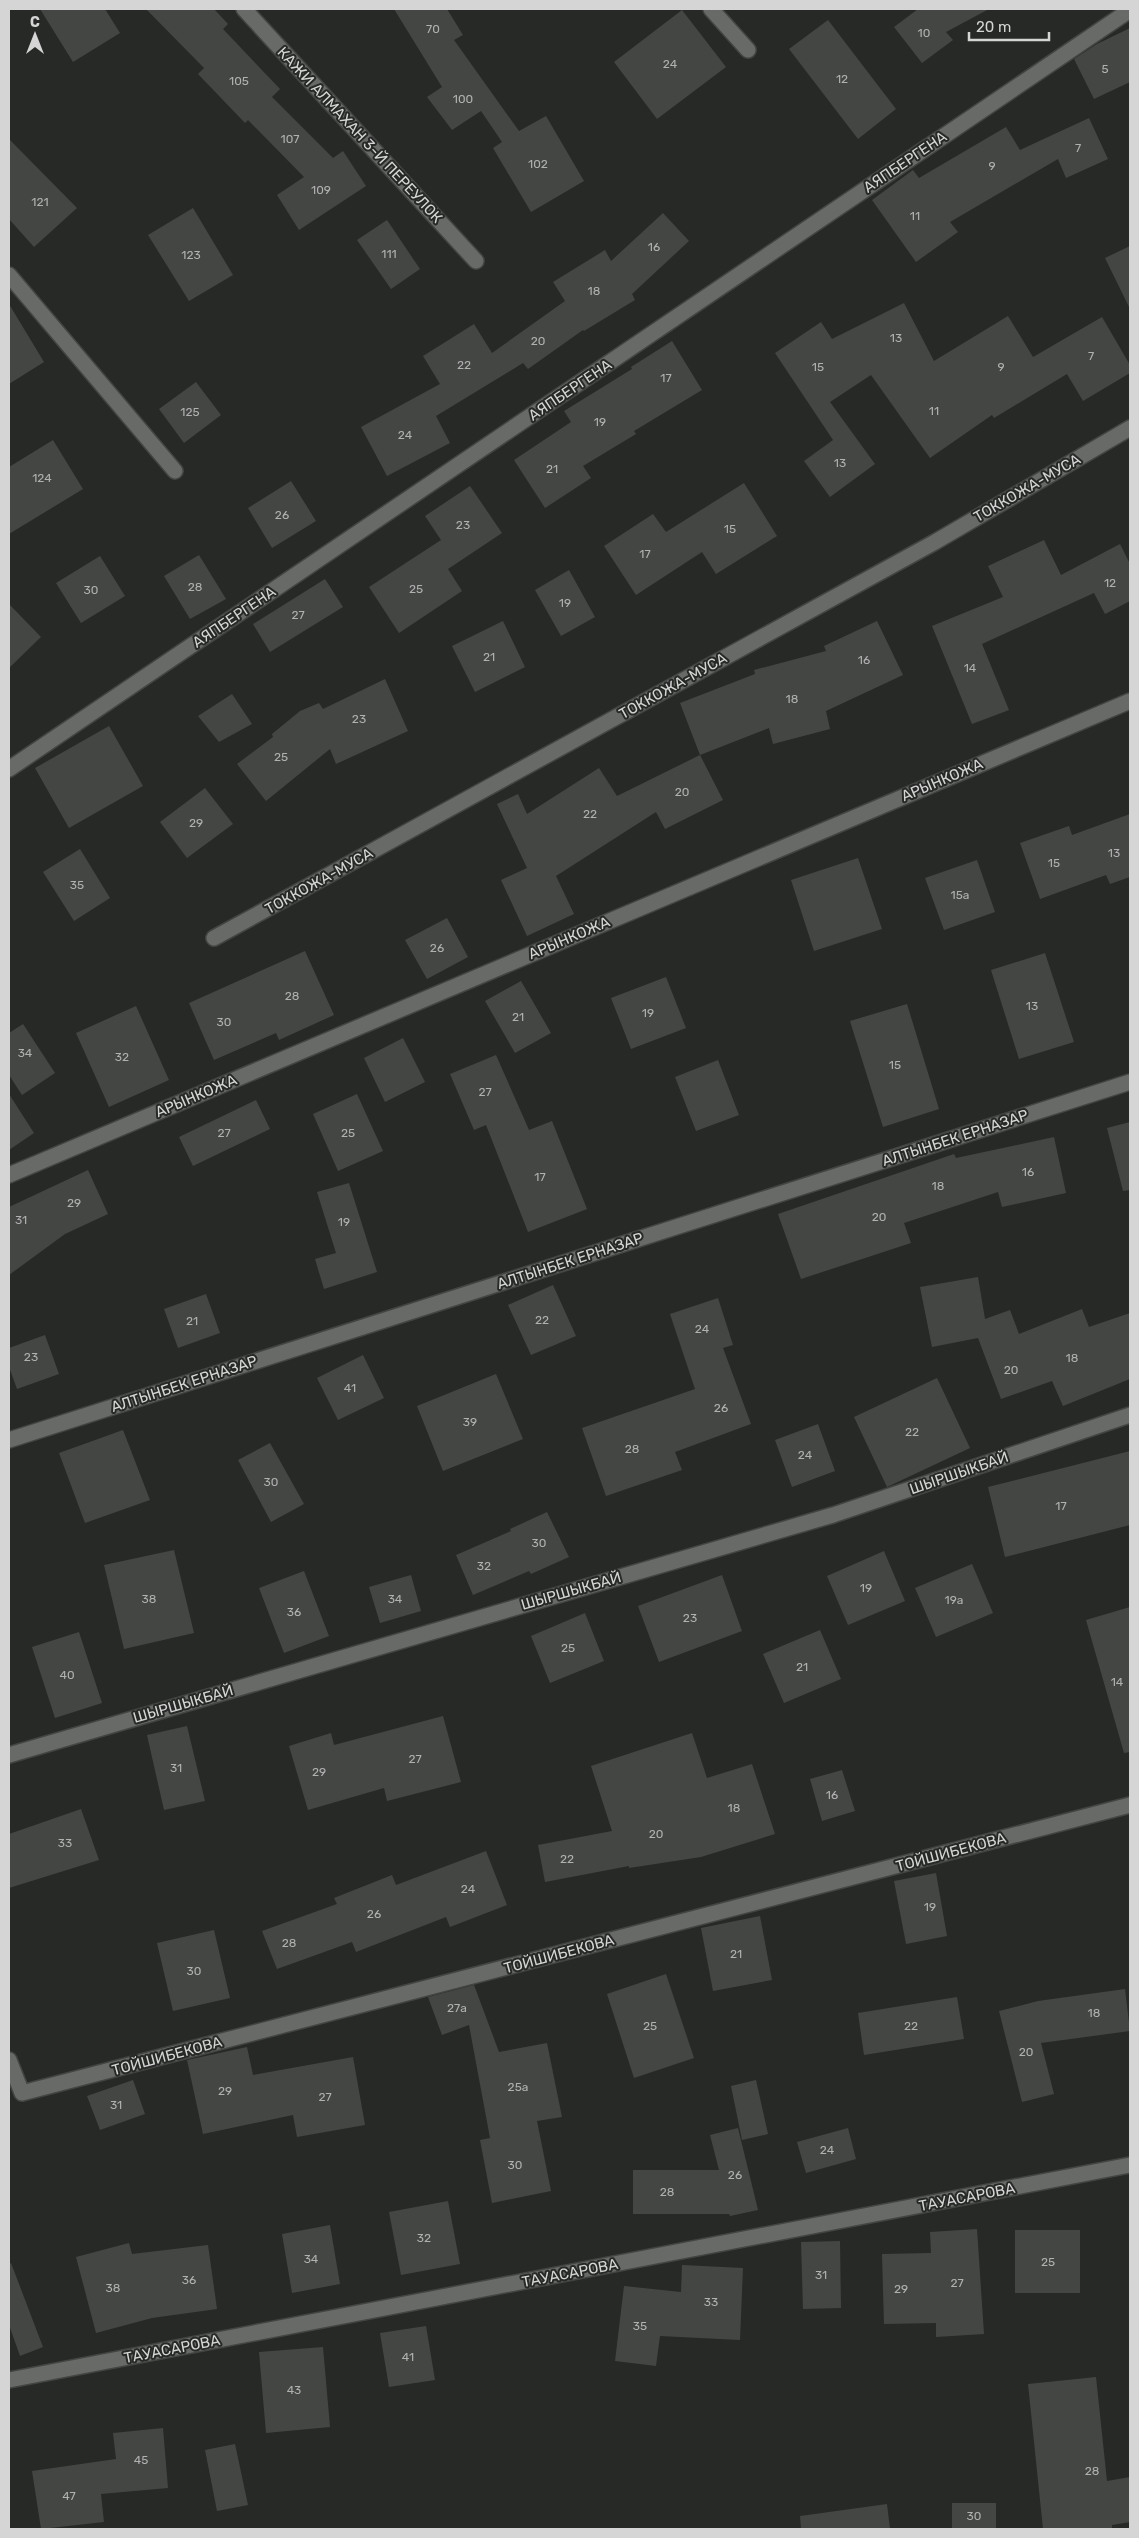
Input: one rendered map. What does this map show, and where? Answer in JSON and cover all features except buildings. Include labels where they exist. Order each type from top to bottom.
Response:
[{"type":"street","name":"КАЖИ АЛМАХАН 3-Й ПЕРЕУЛОК","points":[[244,9],[476,261]]},
{"type":"street","points":[[712,9],[748,50]]},
{"type":"street","name":"АЯПБЕРГЕНА","points":[[9,769],[1130,10]]},
{"type":"street","points":[[9,274],[175,471]]},
{"type":"street","name":"ТОККОЖА-МУСА","points":[[214,938],[936,542],[1130,428]]},
{"type":"street","name":"АРЫНКОЖА","points":[[9,1175],[1130,701]]},
{"type":"street","name":"АЛТЫНБЕК ЕРНАЗАР","points":[[9,1440],[1130,1082]]},
{"type":"street","name":"ШЫРШЫКБАЙ","points":[[9,1755],[833,1515],[1130,1415]]},
{"type":"street","name":"ТОЙШИБЕКОВА","points":[[9,2060],[22,2093],[1130,1805]]},
{"type":"street","name":"ТАУАСАРОВА","points":[[9,2380],[1130,2165]]}]
